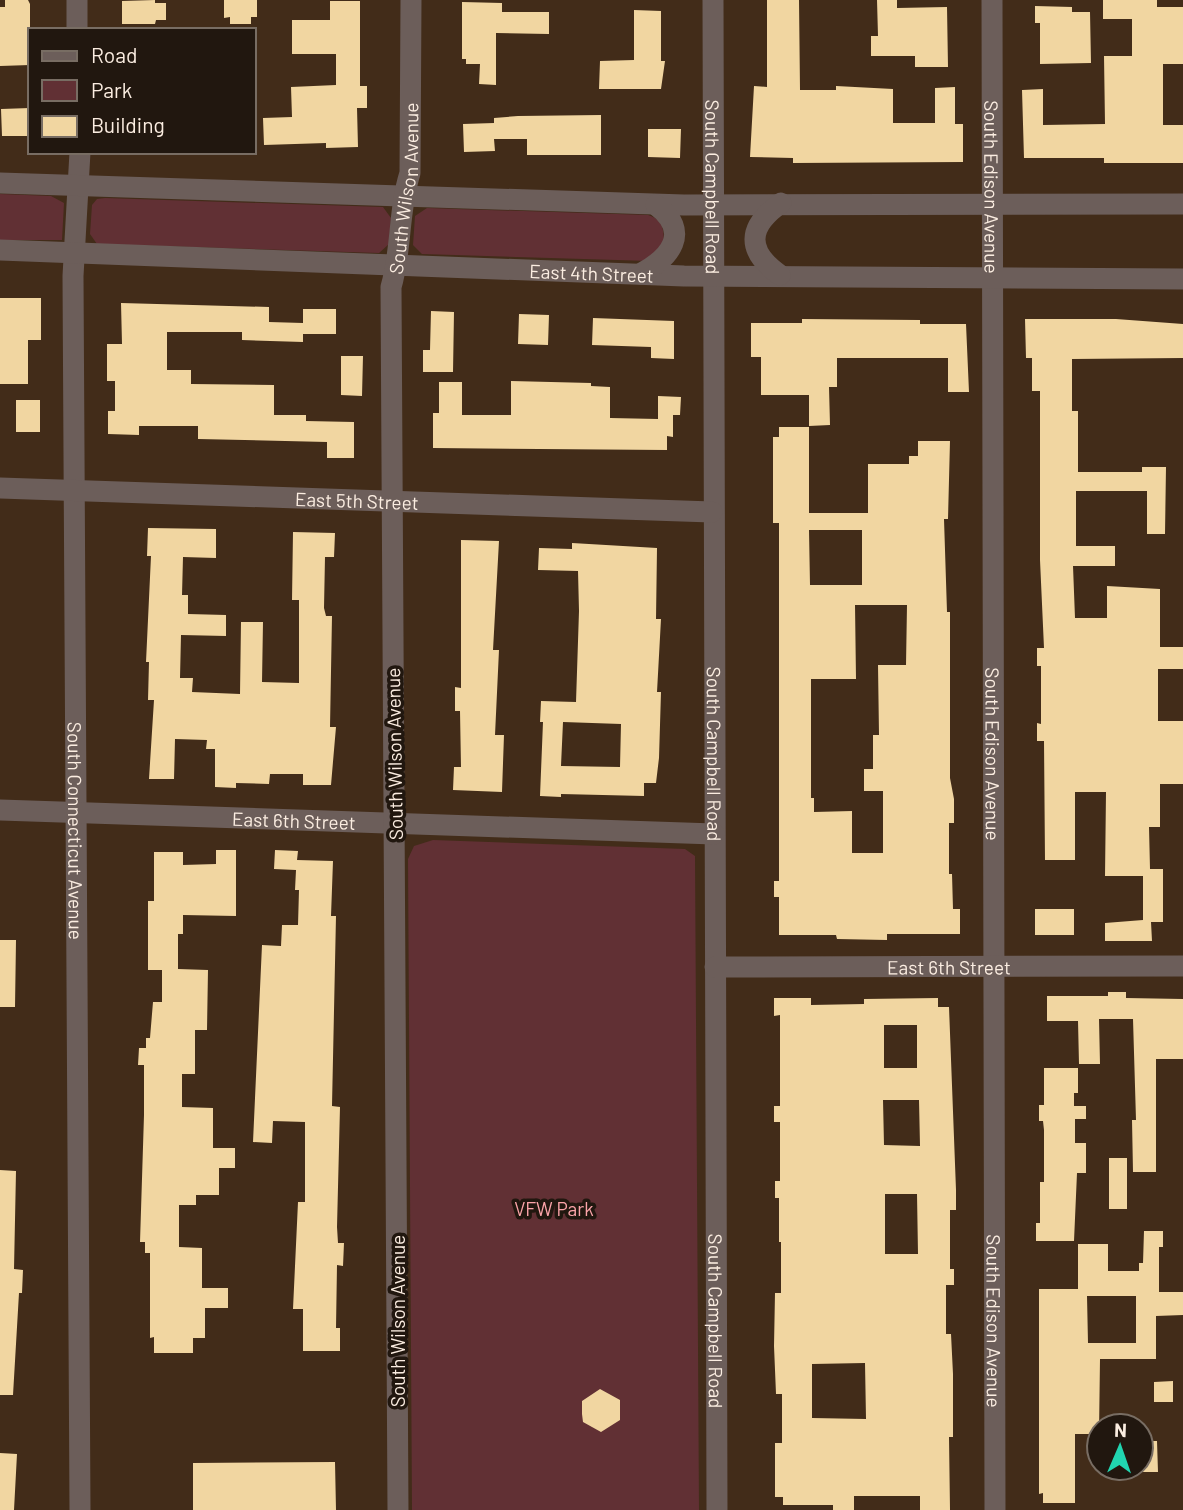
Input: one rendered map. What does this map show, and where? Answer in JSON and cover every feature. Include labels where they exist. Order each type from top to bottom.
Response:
[{"type":"street","points":[[77,0],[77,28]]},
{"type":"street","name":"South Wilson Avenue","points":[[398,1510],[391,287],[398,264],[402,197],[410,173],[411,0]]},
{"type":"street","name":"South Campbell Road","points":[[712,0],[717,1510]]},
{"type":"street","name":"South Edison Avenue","points":[[992,0],[990,203],[995,1510]]},
{"type":"street","name":"South Connecticut Avenue","points":[[80,154],[75,253],[74,490],[80,1510]]},
{"type":"street","points":[[0,183],[656,205],[1183,204]]},
{"type":"street","points":[[780,275],[761,259],[755,238],[763,216],[781,203]]},
{"type":"street","points":[[640,274],[665,259],[673,248],[671,222],[666,212],[656,205]]},
{"type":"street","name":"East 4th Street","points":[[0,250],[712,276],[1183,279]]},
{"type":"street","name":"East 5th Street","points":[[0,488],[712,512]]},
{"type":"street","name":"East 6th Street","points":[[0,810],[714,834]]},
{"type":"street","name":"East 6th Street","points":[[715,967],[1183,966]]},
{"type":"green space","points":[[0,194],[51,196],[64,203],[62,240],[0,240]]},
{"type":"green space","points":[[97,199],[383,207],[391,218],[389,244],[379,253],[97,244],[90,234],[92,205]]},
{"type":"green space","points":[[427,208],[648,215],[661,224],[664,248],[650,261],[422,254],[413,245],[415,216]]},
{"type":"green space","name":"VFW Park","points":[[433,840],[685,849],[695,856],[699,1510],[412,1510],[408,859],[414,846]]},
{"type":"building","points":[[5,0],[28,0],[30,4],[28,65],[0,66],[0,7],[5,7]]},
{"type":"building","points":[[155,0],[155,3],[166,3],[166,20],[156,20],[155,24],[122,24],[122,1]]},
{"type":"building","points":[[224,0],[257,0],[257,17],[251,17],[251,24],[230,24],[230,17],[224,18]]},
{"type":"building","points":[[767,0],[799,0],[800,90],[836,90],[836,86],[893,89],[893,123],[935,123],[935,88],[955,87],[955,124],[963,124],[963,162],[793,163],[793,158],[750,157],[754,86],[767,87]]},
{"type":"building","points":[[877,0],[897,0],[897,8],[947,7],[948,67],[915,67],[915,56],[871,56],[871,36],[878,36]]},
{"type":"building","points":[[1103,0],[1157,0],[1157,7],[1183,7],[1183,64],[1163,64],[1163,125],[1183,125],[1183,163],[1104,163],[1104,158],[1024,158],[1022,90],[1043,89],[1043,125],[1105,124],[1104,56],[1132,56],[1132,19],[1103,19]]},
{"type":"building","points":[[330,1],[360,1],[360,86],[367,86],[367,108],[357,108],[358,147],[326,148],[326,143],[264,145],[263,118],[292,117],[291,87],[336,85],[336,54],[292,54],[292,20],[330,20]]},
{"type":"building","points":[[462,2],[502,3],[502,12],[549,12],[549,34],[496,33],[496,85],[479,84],[480,64],[466,64],[466,59],[462,59]]},
{"type":"building","points":[[1035,6],[1072,7],[1072,12],[1090,12],[1091,63],[1040,64],[1040,23],[1035,23]]},
{"type":"building","points":[[634,10],[661,11],[661,61],[665,61],[661,89],[599,89],[600,61],[634,60]]},
{"type":"building","points":[[28,108],[28,136],[2,136],[1,109]]},
{"type":"building","points":[[601,115],[601,155],[527,155],[527,139],[494,139],[495,151],[464,152],[463,124],[494,123],[494,118],[518,116]]},
{"type":"building","points":[[648,129],[681,129],[680,158],[648,157]]},
{"type":"building","points":[[0,298],[41,298],[41,340],[28,340],[28,384],[0,384]]},
{"type":"building","points":[[121,303],[269,307],[269,322],[303,323],[303,309],[336,309],[336,334],[303,334],[303,342],[242,340],[242,332],[167,332],[167,370],[191,370],[191,384],[274,385],[274,415],[306,415],[306,421],[354,422],[354,458],[327,458],[327,442],[198,439],[198,426],[139,426],[139,435],[108,434],[108,411],[115,411],[115,381],[107,381],[107,344],[122,344]]},
{"type":"building","points":[[431,311],[454,312],[453,372],[423,372],[423,350],[430,350]]},
{"type":"building","points":[[519,314],[549,315],[548,345],[518,344]]},
{"type":"building","points":[[593,318],[674,321],[674,359],[651,358],[651,347],[592,345]]},
{"type":"building","points":[[802,319],[920,320],[920,324],[966,324],[969,392],[948,392],[948,358],[837,358],[837,387],[829,387],[830,425],[809,426],[809,395],[761,395],[761,357],[751,357],[751,323],[802,323]]},
{"type":"building","points":[[1025,319],[1116,319],[1183,324],[1183,358],[1072,359],[1072,411],[1078,411],[1078,472],[1142,472],[1142,467],[1166,467],[1165,534],[1147,534],[1147,491],[1076,491],[1076,546],[1115,546],[1115,566],[1073,566],[1075,618],[1107,618],[1107,586],[1160,589],[1160,647],[1183,647],[1183,669],[1158,669],[1158,721],[1183,721],[1183,784],[1160,784],[1160,827],[1149,827],[1150,869],[1163,869],[1163,922],[1151,922],[1152,941],[1105,941],[1105,923],[1143,920],[1143,876],[1105,876],[1106,792],[1075,792],[1075,860],[1045,860],[1044,741],[1037,741],[1037,723],[1041,724],[1041,666],[1037,666],[1037,648],[1044,648],[1040,560],[1040,391],[1032,391],[1032,358],[1026,358]]},
{"type":"building","points":[[341,356],[363,356],[362,396],[341,395]]},
{"type":"building","points":[[511,381],[591,383],[591,386],[610,387],[610,418],[658,419],[658,396],[681,397],[680,415],[673,415],[673,437],[667,436],[667,450],[433,448],[433,413],[439,413],[439,382],[462,382],[462,415],[511,415]]},
{"type":"building","points":[[16,400],[40,400],[40,432],[16,432]]},
{"type":"building","points":[[779,427],[809,427],[809,513],[868,513],[868,464],[909,464],[909,456],[918,456],[918,441],[950,441],[948,519],[944,519],[947,612],[950,612],[950,778],[954,799],[954,823],[949,823],[949,874],[952,874],[953,909],[960,909],[960,934],[887,934],[887,940],[837,939],[836,935],[779,935],[779,897],[774,897],[774,881],[779,881],[779,523],[773,523],[773,437],[779,437]],"holes":[[[809,530],[862,530],[862,585],[810,585]],[[855,605],[907,605],[906,665],[878,665],[879,735],[873,735],[873,769],[864,769],[864,791],[883,791],[883,853],[852,853],[852,811],[814,812],[814,798],[811,798],[811,679],[856,679]]]},
{"type":"building","points":[[148,528],[216,529],[216,558],[183,557],[182,595],[188,595],[188,614],[226,615],[226,636],[181,635],[180,678],[193,678],[192,692],[240,694],[241,622],[263,622],[262,682],[299,683],[299,600],[292,600],[293,532],[335,533],[334,557],[325,557],[324,608],[326,616],[332,616],[330,727],[336,727],[331,785],[303,785],[303,774],[270,774],[269,784],[236,783],[236,788],[215,787],[215,749],[206,749],[207,740],[175,739],[174,779],[149,779],[154,700],[148,700],[149,662],[146,662],[151,556],[147,556]]},
{"type":"building","points":[[461,540],[499,541],[493,650],[499,650],[495,735],[504,735],[502,792],[453,790],[454,767],[461,767],[460,711],[455,711],[455,687],[461,688]]},
{"type":"building","points":[[572,543],[657,548],[656,619],[661,619],[657,692],[661,692],[659,758],[656,783],[644,783],[644,796],[540,796],[543,722],[540,722],[541,701],[576,702],[579,611],[578,571],[538,570],[539,548],[572,549]],"holes":[[[563,722],[621,724],[620,767],[561,766]]]},
{"type":"building","points":[[216,850],[236,850],[236,916],[183,915],[183,934],[178,934],[178,969],[208,970],[207,1030],[195,1030],[195,1074],[182,1074],[182,1107],[213,1108],[213,1148],[235,1148],[235,1168],[219,1168],[219,1195],[196,1195],[196,1205],[179,1205],[179,1247],[202,1248],[202,1288],[228,1288],[228,1308],[205,1308],[205,1338],[193,1338],[193,1353],[154,1353],[154,1337],[150,1338],[150,1253],[145,1253],[145,1242],[140,1242],[144,1065],[138,1065],[139,1048],[146,1048],[146,1038],[150,1038],[153,1002],[162,1002],[162,970],[148,970],[148,901],[154,901],[154,852],[183,852],[183,865],[216,864]]},
{"type":"building","points":[[275,850],[298,851],[297,860],[333,861],[331,916],[336,916],[332,1106],[340,1107],[337,1227],[338,1243],[344,1243],[343,1266],[337,1265],[336,1328],[340,1328],[340,1351],[303,1351],[303,1309],[293,1309],[298,1202],[305,1202],[305,1122],[273,1121],[272,1143],[253,1142],[262,945],[281,946],[282,925],[298,925],[299,890],[295,890],[296,870],[274,869]]},
{"type":"building","points":[[1035,909],[1074,909],[1074,935],[1035,935]]},
{"type":"building","points":[[0,940],[16,940],[15,1007],[0,1007]]},
{"type":"building","points":[[1108,992],[1126,992],[1126,998],[1183,999],[1183,1059],[1156,1059],[1156,1172],[1133,1172],[1132,1120],[1136,1120],[1133,1019],[1099,1019],[1100,1064],[1079,1064],[1078,1021],[1047,1021],[1047,996],[1108,996]]},
{"type":"building","points":[[774,998],[811,998],[811,1005],[864,1004],[864,999],[938,998],[938,1007],[949,1007],[956,1190],[956,1210],[950,1210],[950,1269],[954,1269],[954,1285],[946,1285],[946,1334],[951,1334],[953,1374],[953,1437],[949,1437],[950,1510],[920,1510],[920,1496],[854,1496],[854,1510],[833,1510],[833,1505],[783,1505],[783,1497],[775,1497],[775,1443],[782,1443],[782,1394],[776,1394],[774,1346],[775,1293],[781,1293],[781,1242],[779,1198],[775,1198],[775,1181],[780,1181],[780,1122],[774,1122],[774,1106],[780,1106],[780,1015],[774,1016]],"holes":[[[884,1025],[917,1025],[917,1068],[884,1068]],[[883,1100],[919,1100],[920,1146],[884,1145]],[[885,1194],[917,1194],[918,1254],[885,1254]],[[865,1363],[866,1419],[812,1418],[812,1364]]]},
{"type":"building","points":[[1044,1068],[1078,1068],[1078,1093],[1074,1093],[1074,1106],[1086,1106],[1086,1119],[1075,1119],[1075,1143],[1086,1143],[1086,1173],[1077,1173],[1074,1241],[1036,1241],[1036,1223],[1040,1223],[1040,1182],[1044,1182],[1044,1130],[1043,1121],[1039,1121],[1039,1105],[1044,1105]]},
{"type":"building","points":[[1109,1158],[1127,1158],[1127,1209],[1109,1209]]},
{"type":"building","points":[[0,1170],[16,1171],[14,1269],[23,1270],[22,1293],[19,1293],[13,1395],[0,1395]]},
{"type":"building","points":[[1144,1231],[1163,1231],[1163,1247],[1159,1247],[1159,1292],[1183,1292],[1183,1315],[1156,1316],[1156,1359],[1100,1359],[1099,1412],[1085,1412],[1085,1434],[1075,1434],[1075,1503],[1043,1503],[1043,1493],[1039,1494],[1039,1289],[1078,1289],[1078,1244],[1108,1244],[1108,1271],[1139,1271],[1139,1263],[1143,1263]],"holes":[[[1087,1296],[1136,1296],[1136,1343],[1088,1343]]]},
{"type":"building","points":[[1173,1381],[1173,1402],[1154,1402],[1154,1382]]},
{"type":"building","points":[[600,1389],[620,1400],[620,1420],[601,1432],[583,1422],[582,1414],[582,1401]]},
{"type":"building","points":[[1155,1441],[1157,1441],[1158,1472],[1155,1472]]},
{"type":"building","points":[[0,1453],[17,1454],[14,1510],[0,1510]]},
{"type":"building","points":[[335,1462],[336,1510],[193,1510],[193,1463]]}]
